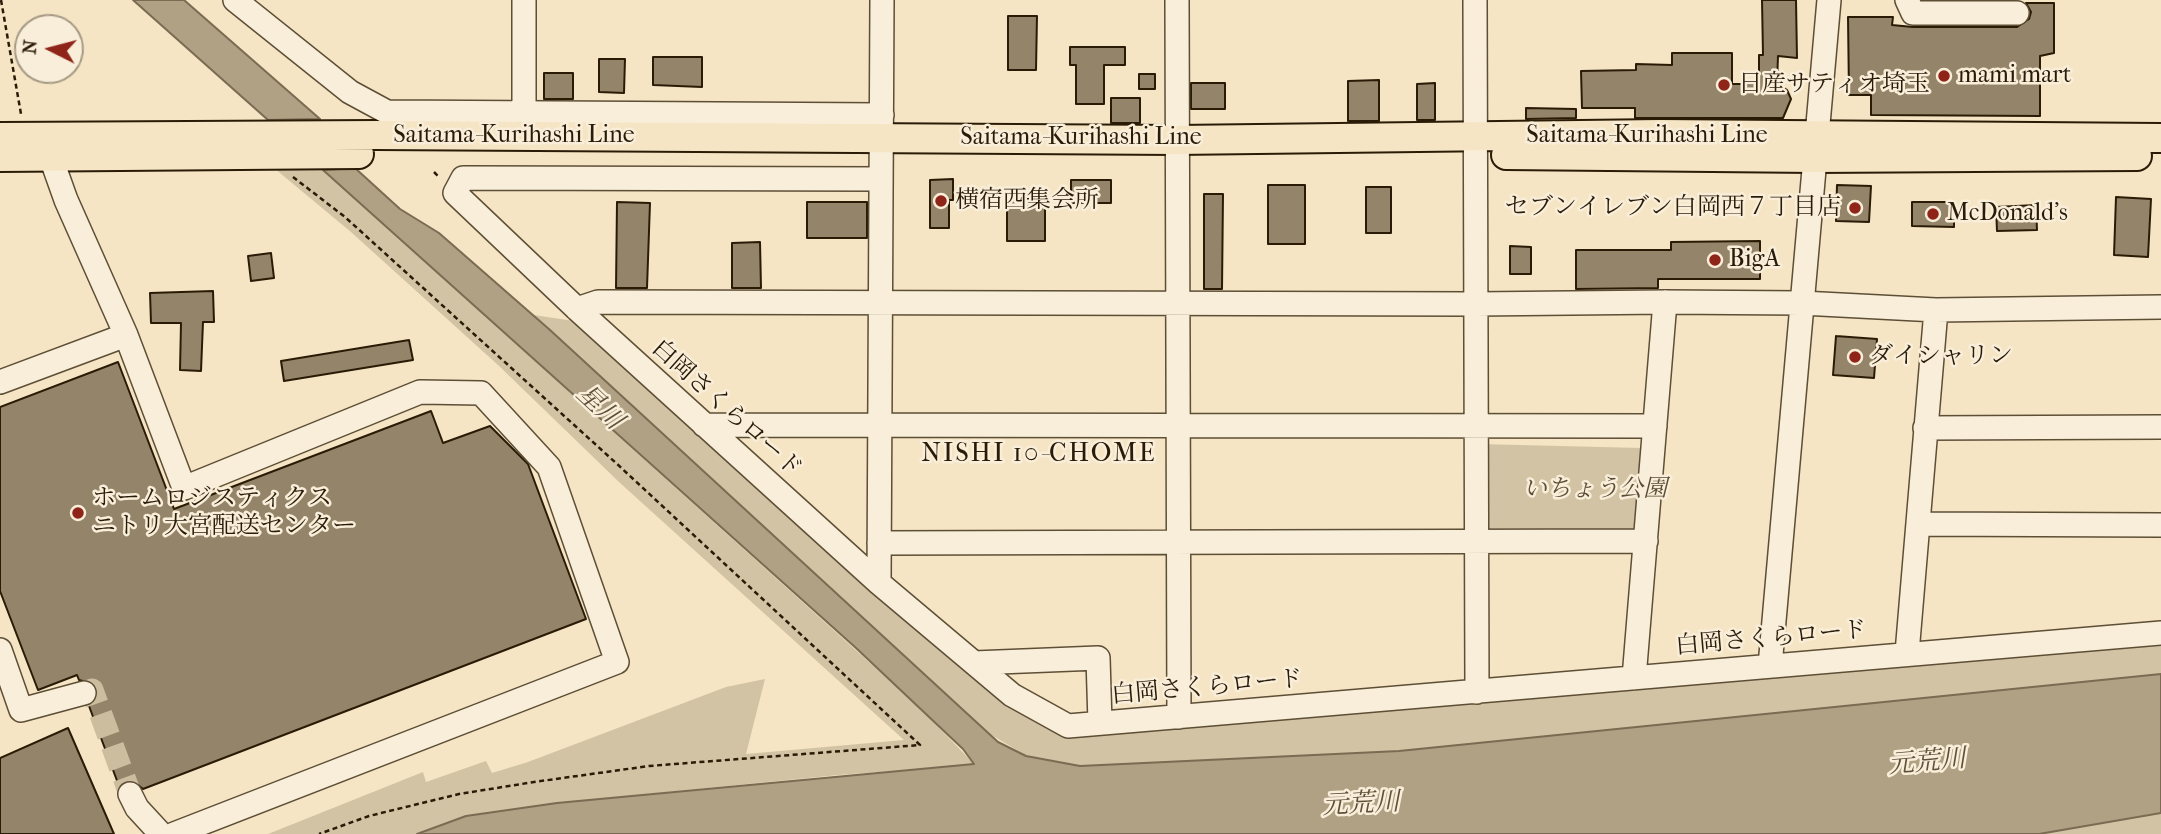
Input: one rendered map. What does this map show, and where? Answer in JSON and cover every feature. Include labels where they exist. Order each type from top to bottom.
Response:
[{"type":"main road","name":"Saitama-Kurihashi Line","points":[[0,157],[32,143],[255,135],[387,144],[1177,148],[1816,147],[2161,156]]},
{"type":"main road","name":"Saitama-Kurihashi Line","points":[[1816,147],[2161,138]]},
{"type":"main road","name":"Saitama-Kurihashi Line","points":[[32,143],[277,156],[387,144]]},
{"type":"street","points":[[235,0],[349,92],[387,112],[524,113],[881,146]]},
{"type":"street","points":[[524,0],[524,113]]},
{"type":"street","points":[[879,583],[882,0]]},
{"type":"street","points":[[1177,0],[1179,717]]},
{"type":"street","points":[[1475,0],[1477,692]]},
{"type":"street","points":[[1770,666],[1829,0]]},
{"type":"street","points":[[1907,0],[1913,13],[2017,13]]},
{"type":"street","points":[[32,143],[65,200],[126,335],[184,488],[420,391],[481,393],[549,467],[617,662],[174,834]]},
{"type":"street","name":"白岡さくらロード","points":[[881,146],[463,177],[455,193],[577,309],[879,583],[1012,695],[1068,726],[2161,633]]},
{"type":"street","points":[[577,309],[598,302],[1665,302],[1802,303],[1936,310],[2161,307]]},
{"type":"street","points":[[1634,678],[1665,302]]},
{"type":"street","points":[[1907,653],[1936,310]]},
{"type":"street","points":[[0,382],[126,335]]},
{"type":"street","points":[[704,425],[1655,426]]},
{"type":"street","points":[[1926,428],[2161,427]]},
{"type":"street","points":[[1918,524],[2161,525]]},
{"type":"street","points":[[879,543],[1646,541]]},
{"type":"street","points":[[0,650],[21,710],[84,693]]},
{"type":"street","points":[[974,663],[1098,658],[1100,723]]},
{"type":"street","points":[[130,794],[137,808],[161,834]]},
{"type":"path","points":[[1,0],[32,143]]},
{"type":"green space","points":[[274,168],[323,170],[920,708],[975,765],[838,775],[557,803],[466,816],[417,834],[268,834],[423,772],[426,782],[486,761],[492,773],[726,687],[765,679],[746,754],[904,740],[619,482],[498,365],[351,232]]},
{"type":"green space","points":[[527,314],[574,321],[1068,733],[2161,642],[2161,674],[1399,751],[1080,766],[1027,756],[983,730]]},
{"type":"green space","name":"いちょう公園","points":[[1478,444],[1642,448],[1637,533],[1480,532]]},
{"type":"green space","points":[[2161,813],[2161,834],[2039,834]]},
{"type":"water","points":[[133,0],[184,0],[320,119],[268,120]]},
{"type":"water","points":[[355,168],[400,209],[439,233],[550,330],[998,742],[1026,756],[1080,766],[1399,751],[2161,674],[2161,813],[2039,834],[417,834],[466,816],[557,803],[974,764],[963,749],[856,648],[323,170]]},
{"type":"building","points":[[1762,0],[1796,0],[1797,58],[1778,56],[1777,83],[1787,90],[1791,99],[1783,118],[1635,118],[1635,108],[1582,108],[1581,71],[1636,70],[1636,64],[1672,65],[1672,53],[1732,53],[1732,84],[1759,84],[1759,55],[1763,55]]},
{"type":"building","name":"mami mart","points":[[2026,3],[2054,3],[2054,53],[2040,56],[2040,116],[1871,115],[1871,95],[1849,95],[1848,17],[1893,17],[1892,25],[1913,27],[2017,27],[2029,19],[2031,12]]},
{"type":"building","points":[[1008,16],[1037,16],[1036,70],[1008,70]]},
{"type":"building","points":[[1070,47],[1125,47],[1125,65],[1104,65],[1104,104],[1076,104],[1076,65],[1070,65]]},
{"type":"building","points":[[653,57],[702,57],[702,87],[653,85]]},
{"type":"building","points":[[599,59],[625,59],[624,93],[599,92]]},
{"type":"building","points":[[544,73],[573,73],[573,99],[544,99]]},
{"type":"building","points":[[1139,74],[1155,74],[1155,89],[1139,89]]},
{"type":"building","points":[[1379,80],[1379,121],[1348,121],[1348,81]]},
{"type":"building","points":[[1191,83],[1225,83],[1225,109],[1191,109]]},
{"type":"building","points":[[1435,83],[1435,120],[1417,120],[1417,84]]},
{"type":"building","points":[[1111,98],[1140,98],[1140,123],[1111,123]]},
{"type":"building","points":[[1526,108],[1576,109],[1576,118],[1526,119]]},
{"type":"building","points":[[953,179],[953,200],[949,200],[949,228],[930,228],[930,180]]},
{"type":"building","points":[[1071,180],[1111,180],[1111,203],[1071,203]]},
{"type":"building","points":[[1268,185],[1305,185],[1305,244],[1268,244]]},
{"type":"building","points":[[1837,185],[1871,186],[1869,222],[1836,221]]},
{"type":"building","points":[[1366,187],[1391,187],[1391,233],[1366,233]]},
{"type":"building","points":[[1204,194],[1223,194],[1222,289],[1204,289]]},
{"type":"building","points":[[2116,197],[2151,199],[2148,257],[2114,255]]},
{"type":"building","points":[[1007,199],[1045,199],[1045,241],[1007,241]]},
{"type":"building","points":[[617,202],[650,203],[647,288],[616,288]]},
{"type":"building","points":[[807,202],[867,202],[867,238],[807,238]]},
{"type":"building","name":"McDonald's","points":[[1912,202],[1954,202],[1954,227],[1912,226]]},
{"type":"building","points":[[2036,205],[2037,230],[1997,231],[1996,207]]},
{"type":"building","points":[[1760,241],[1760,279],[1658,279],[1658,288],[1576,289],[1576,250],[1671,250],[1671,242]]},
{"type":"building","points":[[760,242],[761,288],[732,288],[732,243]]},
{"type":"building","points":[[1510,246],[1531,247],[1531,274],[1510,274]]},
{"type":"building","points":[[271,253],[274,278],[251,281],[248,256]]},
{"type":"building","points":[[213,291],[214,322],[203,322],[201,371],[180,370],[181,323],[151,323],[150,293]]},
{"type":"building","name":"ダイシャリン","points":[[1836,336],[1877,339],[1874,378],[1833,375]]},
{"type":"building","points":[[409,340],[413,360],[284,381],[281,361]]},
{"type":"building","points":[[118,362],[174,509],[431,411],[443,443],[490,426],[528,464],[586,619],[143,789],[132,780],[119,786],[89,706],[98,696],[94,684],[79,680],[77,675],[38,690],[0,591],[0,407]]},
{"type":"building","points":[[68,728],[114,834],[0,834],[0,758]]},
{"type":"tunnel","points":[[84,693],[92,690],[130,794]]},
{"type":"place","name":"mami mart","points":[[1944,76]]},
{"type":"place","name":"日産サティオ埼玉","points":[[1724,85]]},
{"type":"place","name":"横宿西集会所","points":[[941,201]]},
{"type":"place","name":"セブンイレブン白岡西７丁目店","points":[[1855,208]]},
{"type":"place","name":"McDonald's","points":[[1933,214]]},
{"type":"place","name":"BigA","points":[[1715,260]]},
{"type":"place","name":"ダイシャリン","points":[[1855,357]]},
{"type":"place","name":"ホームロジスティクス ニトリ大宮配送センター","points":[[78,513]]},
{"type":"district","name":"NISHI 10-CHOME","points":[[1039,455]]},
{"type":"water label","name":"星川","points":[[599,408]]},
{"type":"water label","name":"元荒川","points":[[1927,763]]},
{"type":"water label","name":"元荒川","points":[[1361,805]]}]
